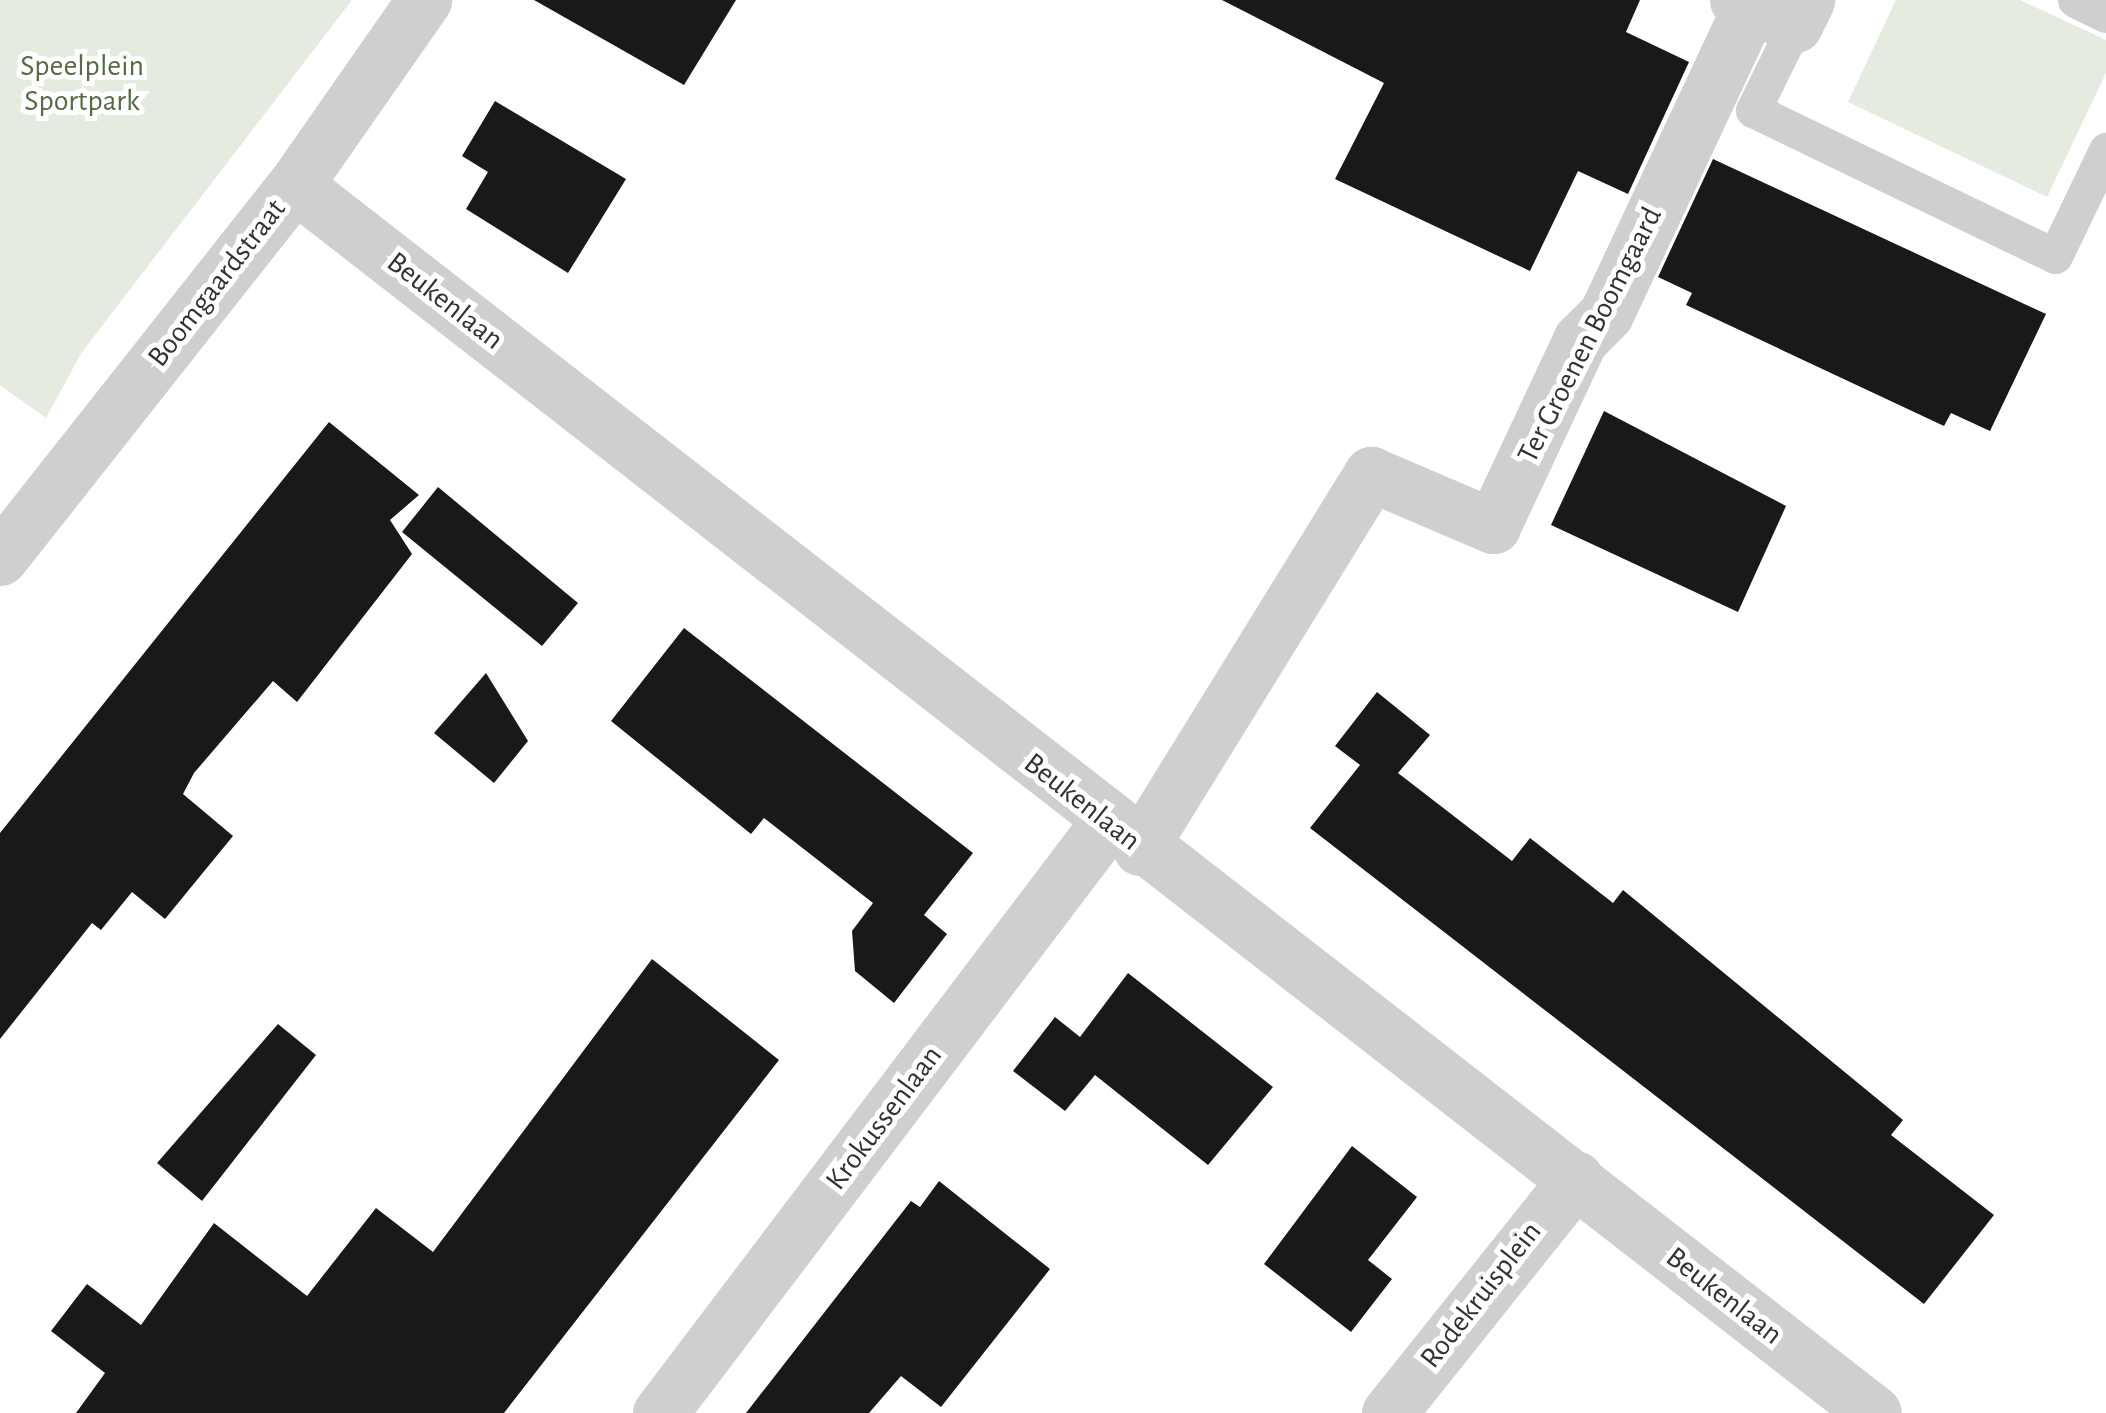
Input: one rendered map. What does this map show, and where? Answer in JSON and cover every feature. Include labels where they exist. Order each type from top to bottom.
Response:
[{"type":"street","name":"Boomgaardstraat","points":[[0,558],[296,184],[424,0]]},
{"type":"street","name":"Ter Groenen Boomgaard","points":[[1124,835],[1371,474],[1494,526],[1580,340],[1606,314],[1772,8]]},
{"type":"street","name":"Beukenlaan","points":[[296,184],[1124,835],[1576,1179],[1874,1413]]},
{"type":"street","name":"Krokussenlaan","points":[[660,1413],[1124,835]]},
{"type":"street","name":"Rodekruisplein","points":[[1389,1413],[1576,1179]]},
{"type":"lane","points":[[2074,0],[2106,15]]},
{"type":"lane","points":[[1772,8],[1753,110],[2055,256],[2106,150]]},
{"type":"green space","name":"Speelplein Sportpark","points":[[0,0],[352,0],[82,352],[46,418],[0,385]]},
{"type":"green space","points":[[1896,0],[2020,0],[2106,40],[2106,73],[2047,197],[1848,102]]},
{"type":"building","points":[[534,0],[736,0],[684,85]]},
{"type":"building","points":[[1222,0],[1640,0],[1626,32],[1689,62],[1628,194],[1578,171],[1530,271],[1335,179],[1384,83]]},
{"type":"building","points":[[495,101],[626,179],[568,273],[466,209],[488,172],[462,156]]},
{"type":"building","points":[[1713,159],[2046,314],[1990,431],[1951,413],[1944,426],[1686,305],[1692,293],[1658,277]]},
{"type":"building","points":[[1604,411],[1786,506],[1738,612],[1551,525]]},
{"type":"building","points":[[329,422],[419,495],[390,520],[412,554],[297,702],[273,681],[194,773],[183,794],[233,836],[165,919],[132,892],[101,930],[92,923],[0,1039],[0,833]]},
{"type":"building","points":[[438,487],[578,603],[542,646],[402,532]]},
{"type":"building","points":[[684,628],[973,853],[924,915],[947,934],[894,1003],[855,971],[852,931],[873,903],[764,818],[751,834],[611,721]]},
{"type":"building","points":[[486,673],[528,741],[494,783],[434,733]]},
{"type":"building","points":[[1377,692],[1430,735],[1398,773],[1512,861],[1530,838],[1613,903],[1623,890],[1903,1120],[1891,1135],[1994,1215],[1924,1304],[1310,828],[1360,765],[1335,746]]},
{"type":"building","points":[[652,959],[779,1060],[504,1413],[76,1413],[105,1373],[51,1331],[87,1284],[141,1325],[214,1223],[307,1296],[376,1208],[433,1252]]},
{"type":"building","points":[[1128,973],[1273,1087],[1208,1165],[1095,1075],[1065,1111],[1013,1071],[1055,1017],[1080,1037]]},
{"type":"building","points":[[278,1024],[316,1055],[202,1201],[157,1163]]},
{"type":"building","points":[[1352,1146],[1417,1197],[1368,1260],[1392,1279],[1351,1332],[1264,1264]]},
{"type":"building","points":[[939,1181],[1050,1269],[941,1407],[901,1376],[869,1413],[746,1413],[911,1201],[920,1207]]}]
